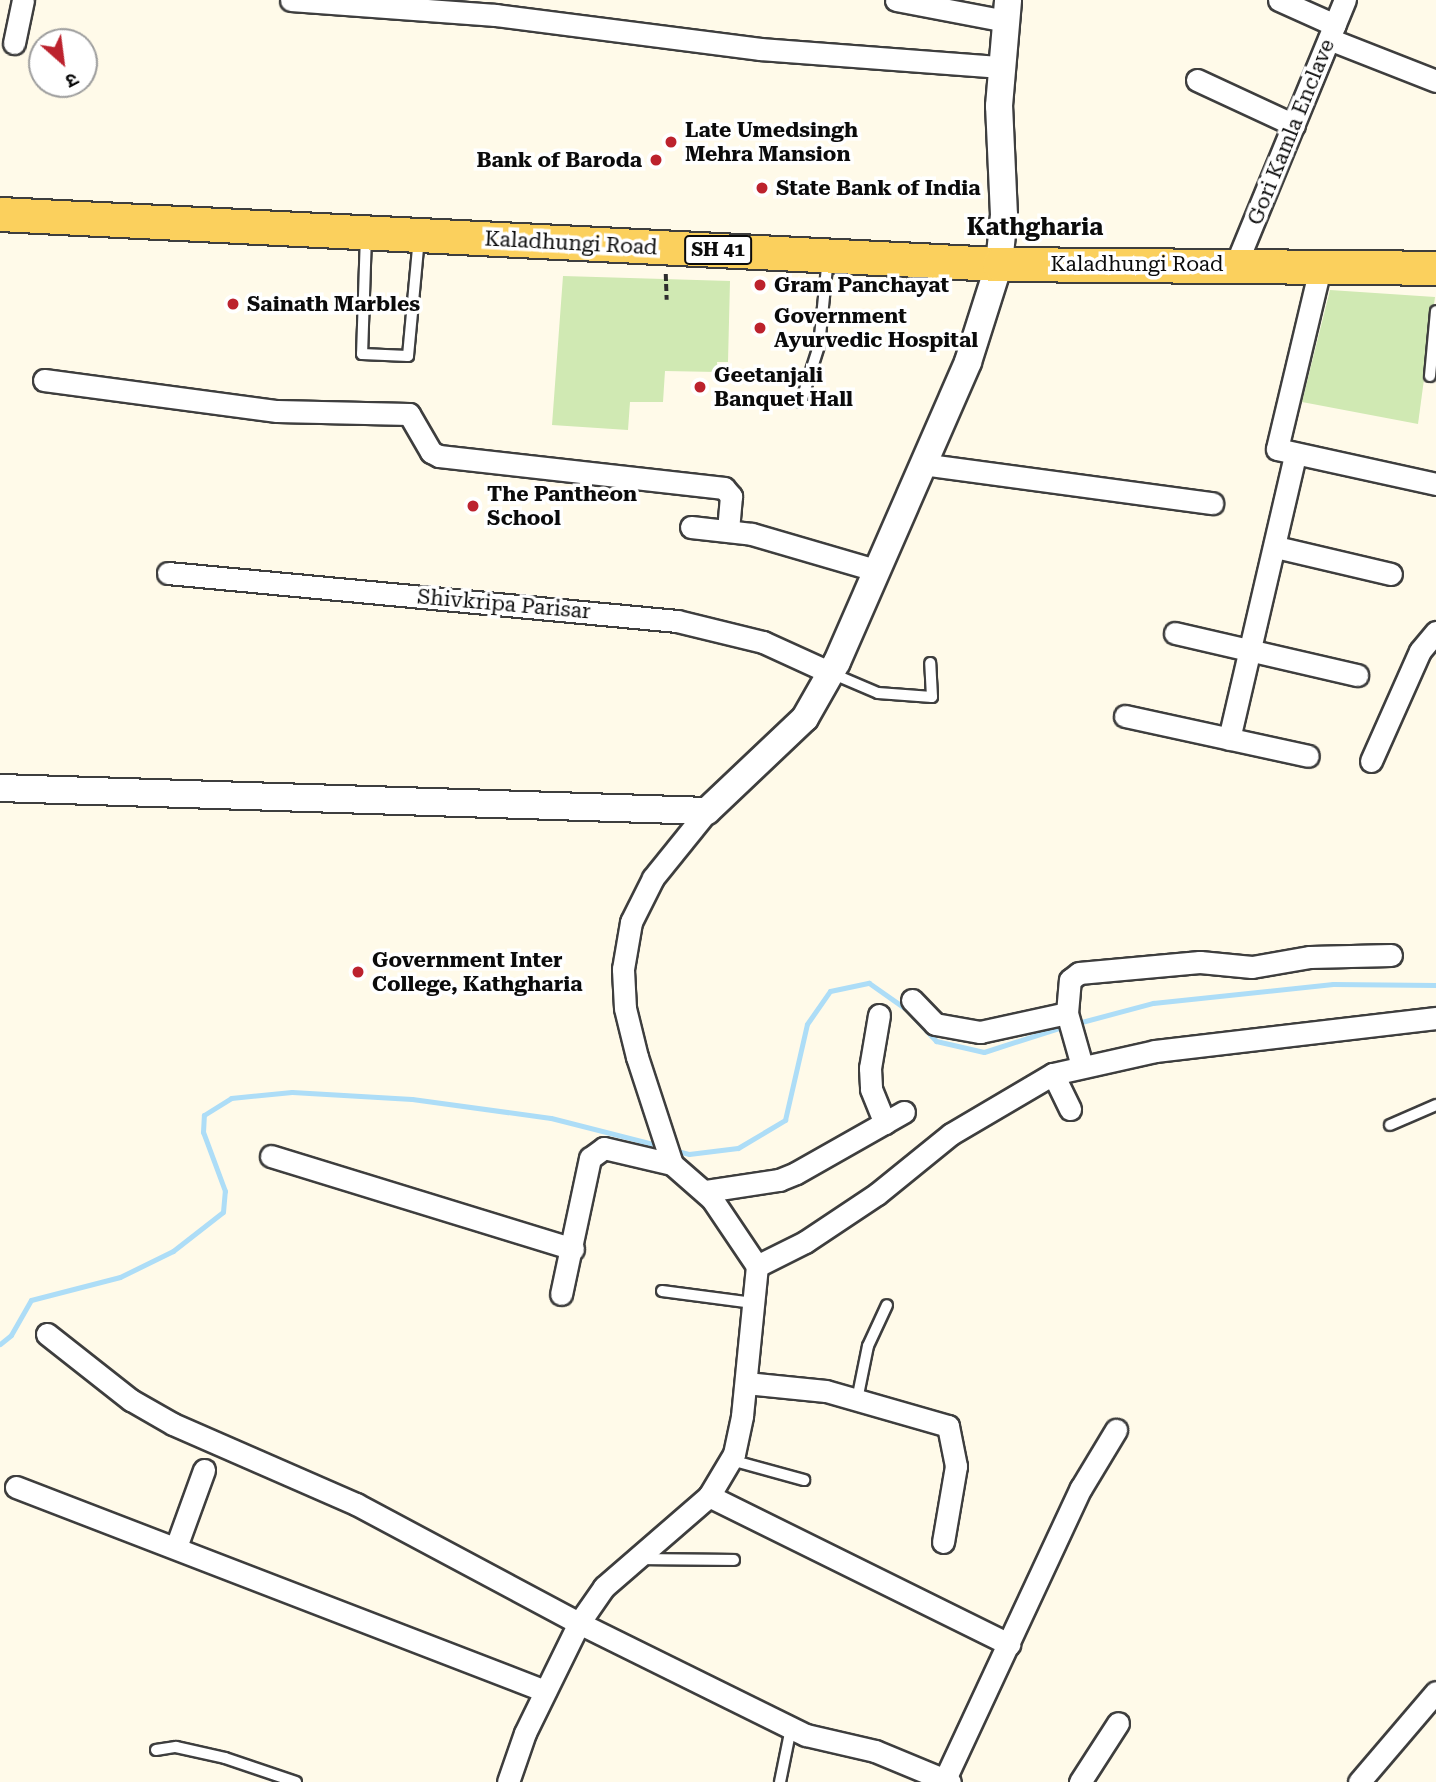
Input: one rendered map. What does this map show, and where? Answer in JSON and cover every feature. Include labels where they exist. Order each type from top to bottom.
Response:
[{"type":"main road","name":"Kaladhungi Road","points":[[0,214],[366,230],[999,264],[1321,264],[1436,268]]},
{"type":"street","points":[[15,43],[23,0]]},
{"type":"street","points":[[291,0],[495,15],[760,50],[1000,67]]},
{"type":"street","points":[[672,1164],[628,1020],[623,968],[631,922],[653,878],[708,811],[805,718],[831,673],[968,362],[999,264],[1004,215],[1000,67],[1007,11],[896,0]]},
{"type":"street","points":[[1279,0],[1332,32],[1436,80]]},
{"type":"street","name":"Gori Kamla Enclave","points":[[1236,264],[1345,0]]},
{"type":"street","points":[[1197,80],[1294,125]]},
{"type":"street","points":[[1321,264],[1276,446],[1279,452],[1436,484]]},
{"type":"street","points":[[44,380],[277,411],[408,414],[431,452],[439,456],[724,488],[731,496],[728,530]]},
{"type":"street","points":[[1229,739],[1276,547],[1295,456]]},
{"type":"street","points":[[922,464],[1212,503]]},
{"type":"street","points":[[691,527],[728,530],[875,570]]},
{"type":"street","points":[[1276,547],[1391,574]]},
{"type":"street","name":"Shivkripa Parisar","points":[[168,573],[677,621],[750,637],[831,673]]},
{"type":"street","points":[[1371,761],[1420,651],[1436,632]]},
{"type":"street","points":[[1175,633],[1357,676]]},
{"type":"street","points":[[1125,716],[1308,756]]},
{"type":"street","points":[[0,788],[708,811]]},
{"type":"street","points":[[1082,1066],[1071,1023],[1070,981],[1079,972],[1200,962],[1252,967],[1310,957],[1391,955]]},
{"type":"street","points":[[912,1000],[935,1024],[980,1032],[1071,1023]]},
{"type":"street","points":[[879,1014],[870,1068],[871,1089],[885,1123]]},
{"type":"street","points":[[757,1266],[805,1242],[877,1194],[951,1134],[1053,1074],[1168,1049],[1436,1018]]},
{"type":"street","points":[[1053,1074],[1070,1109]]},
{"type":"street","points":[[706,1191],[779,1180],[904,1112]]},
{"type":"street","points":[[508,1782],[545,1692],[579,1623],[604,1587],[709,1496],[731,1460],[746,1382],[757,1266],[706,1191],[672,1164],[604,1148],[595,1151],[561,1294]]},
{"type":"street","points":[[271,1156],[573,1249]]},
{"type":"street","points":[[47,1334],[131,1400],[173,1424],[356,1504],[579,1623],[791,1728],[831,1743],[875,1751],[947,1781],[1080,1488],[1116,1430]]},
{"type":"street","points":[[746,1382],[826,1391],[951,1428],[956,1466],[943,1542]]},
{"type":"street","points":[[176,1547],[204,1470]]},
{"type":"street","points":[[16,1487],[545,1692]]},
{"type":"street","points":[[709,1496],[1009,1644]]},
{"type":"street","points":[[1359,1782],[1436,1692]]},
{"type":"street","points":[[1080,1782],[1118,1723]]},
{"type":"lane","points":[[366,230],[362,355],[408,356],[419,234]]},
{"type":"lane","points":[[801,402],[820,346],[829,255]]},
{"type":"lane","points":[[1430,376],[1436,312]]},
{"type":"lane","points":[[831,673],[878,693],[932,697],[930,663]]},
{"type":"lane","points":[[1390,1125],[1436,1105]]},
{"type":"lane","points":[[662,1291],[752,1303]]},
{"type":"lane","points":[[858,1400],[868,1346],[887,1305]]},
{"type":"lane","points":[[731,1460],[804,1480]]},
{"type":"lane","points":[[634,1559],[734,1560]]},
{"type":"lane","points":[[780,1782],[791,1728]]},
{"type":"lane","points":[[156,1750],[176,1747],[213,1755],[296,1782]]},
{"type":"green space","points":[[563,276],[730,281],[728,362],[717,362],[718,372],[665,371],[663,402],[630,402],[628,430],[552,425]]},
{"type":"green space","points":[[1330,290],[1435,297],[1418,424],[1302,402]]},
{"type":"waterway","points":[[673,1150],[689,1154],[738,1148],[785,1120],[807,1024],[830,991],[869,983],[906,1009],[936,1041],[984,1052],[1065,1026]]},
{"type":"waterway","points":[[1074,1024],[1153,1003],[1333,984],[1436,985]]},
{"type":"waterway","points":[[0,1344],[11,1335],[31,1300],[120,1277],[173,1251],[223,1212],[225,1191],[203,1132],[204,1115],[231,1098],[292,1092],[412,1099],[551,1118],[661,1146]]},
{"type":"place","name":"Late Umedsingh Mehra Mansion","points":[[671,142]]},
{"type":"place","name":"Bank of Baroda","points":[[656,160]]},
{"type":"place","name":"State Bank of India","points":[[762,188]]},
{"type":"place","name":"Gram Panchayat","points":[[760,285]]},
{"type":"place","name":"Sainath Marbles","points":[[233,304]]},
{"type":"place","name":"Government Ayurvedic Hospital","points":[[760,328]]},
{"type":"place","name":"Geetanjali Banquet Hall","points":[[700,387]]},
{"type":"place","name":"The Pantheon School","points":[[473,506]]},
{"type":"place","name":"Government Inter College, Kathgharia","points":[[358,972]]},
{"type":"district","name":"Kathgharia","points":[[1035,228]]}]
